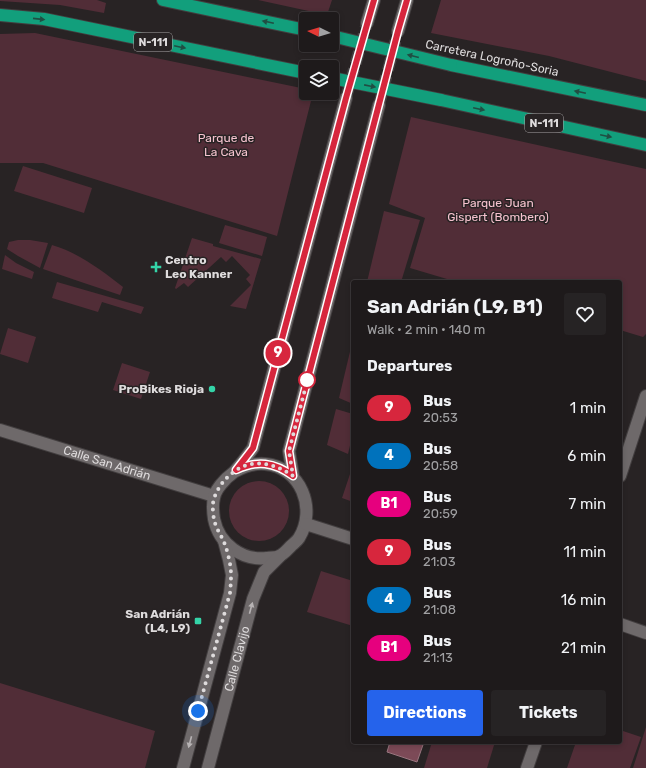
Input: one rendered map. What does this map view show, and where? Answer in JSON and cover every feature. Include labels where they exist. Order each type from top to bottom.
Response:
[{"type":"highway","points":[[163,0],[299,29]]},
{"type":"highway","name":"N-111","points":[[0,15],[44,19],[299,72]]},
{"type":"highway","name":"Carretera Logroño-Soria","points":[[339,38],[451,65],[646,105]]},
{"type":"highway","name":"N-111","points":[[339,79],[646,145]]},
{"type":"street","points":[[367,23],[374,0]]},
{"type":"street","points":[[398,31],[407,0]]},
{"type":"street","points":[[236,470],[250,465],[265,464],[275,466],[293,476],[302,490],[307,507],[306,524],[299,538],[280,556],[255,558],[238,553],[230,548],[216,527],[213,510],[214,496],[224,480],[236,470],[253,448],[346,98]]},
{"type":"street","points":[[293,476],[289,451],[379,106]]},
{"type":"street","points":[[622,470],[646,396]]},
{"type":"street","name":"Calle San Adrián","points":[[0,430],[214,496]]},
{"type":"street","points":[[306,524],[351,538]]},
{"type":"street","name":"Calle Clavijo","points":[[183,768],[230,593],[232,575],[224,541]]},
{"type":"street","name":"Calle Clavijo","points":[[208,768],[253,599],[264,572],[280,556]]},
{"type":"street","points":[[622,625],[646,632]]},
{"type":"street","points":[[528,768],[535,744]]},
{"type":"green space","points":[[0,0],[97,0],[106,3],[104,13],[60,5]]},
{"type":"green space","points":[[258,0],[332,0],[328,12],[313,12]]},
{"type":"green space","points":[[441,0],[646,0],[646,81],[549,56],[431,33]]},
{"type":"green space","name":"Parque de La Cava","points":[[35,33],[299,88],[299,100],[311,100],[277,236],[43,163],[0,163],[0,34]]},
{"type":"green space","name":"Parque Juan Gispert (Bombero)","points":[[411,117],[646,169],[646,334],[643,337],[622,331],[622,280],[450,280],[410,268],[425,218],[389,204]]},
{"type":"green space","points":[[23,166],[92,188],[84,213],[14,191]]},
{"type":"green space","points":[[384,211],[420,220],[402,280],[367,280]]},
{"type":"green space","points":[[225,225],[267,237],[262,256],[219,243]]},
{"type":"green space","points":[[192,238],[213,244],[213,246],[261,259],[246,309],[230,306],[251,285],[246,279],[250,275],[232,256],[226,262],[221,257],[188,287],[184,283],[176,289],[175,288]]},
{"type":"green space","points":[[18,240],[48,243],[40,268],[7,249],[9,242]]},
{"type":"green space","points":[[52,245],[81,257],[106,274],[123,287],[120,295],[43,269]]},
{"type":"green space","points":[[5,255],[16,263],[34,272],[32,279],[2,269]]},
{"type":"green space","points":[[57,282],[144,307],[141,314],[102,302],[98,312],[52,298]]},
{"type":"green space","points":[[8,328],[36,337],[28,363],[0,354]]},
{"type":"green space","points":[[351,347],[351,403],[339,398]]},
{"type":"green space","points":[[122,363],[150,372],[141,399],[113,390]]},
{"type":"green space","points":[[336,409],[351,413],[351,441],[348,454],[327,445]]},
{"type":"green space","points":[[351,471],[351,501],[342,498]]},
{"type":"green space","points":[[259,481],[275,486],[280,490],[284,495],[289,511],[284,527],[280,532],[275,536],[259,541],[243,536],[238,532],[234,527],[229,511],[234,495],[238,490],[243,486]]},
{"type":"green space","points":[[321,571],[351,580],[351,625],[307,612]]},
{"type":"green space","points":[[0,683],[155,731],[145,768],[0,768]]},
{"type":"green space","points":[[646,727],[646,768],[633,768]]},
{"type":"green space","points":[[622,731],[641,737],[630,768],[567,768],[575,744],[622,744]]},
{"type":"green space","points":[[431,744],[494,744],[487,768],[424,768]]},
{"type":"shaded area","points":[[389,744],[423,744],[417,762],[387,752]]},
{"type":"tunnel","points":[[346,98],[367,23]]},
{"type":"tunnel","points":[[379,105],[398,31]]},
{"type":"bus line","name":"9","points":[[374,0],[310,230],[253,448],[236,470],[245,466],[265,464],[275,466],[293,476],[289,451],[407,0]]},
{"type":"place","name":"Centro Leo Kanner","points":[[156,267]]},
{"type":"place","name":"ProBikes Rioja","points":[[212,389]]},
{"type":"place","name":"San Adrián (L4, L9)","points":[[198,621]]},
{"type":"route","points":[[198,711],[230,593],[232,575],[224,541],[216,527],[213,510],[214,496],[224,480],[236,470],[245,466],[255,464],[275,466],[293,476],[289,451],[309,374],[307,380]]}]
